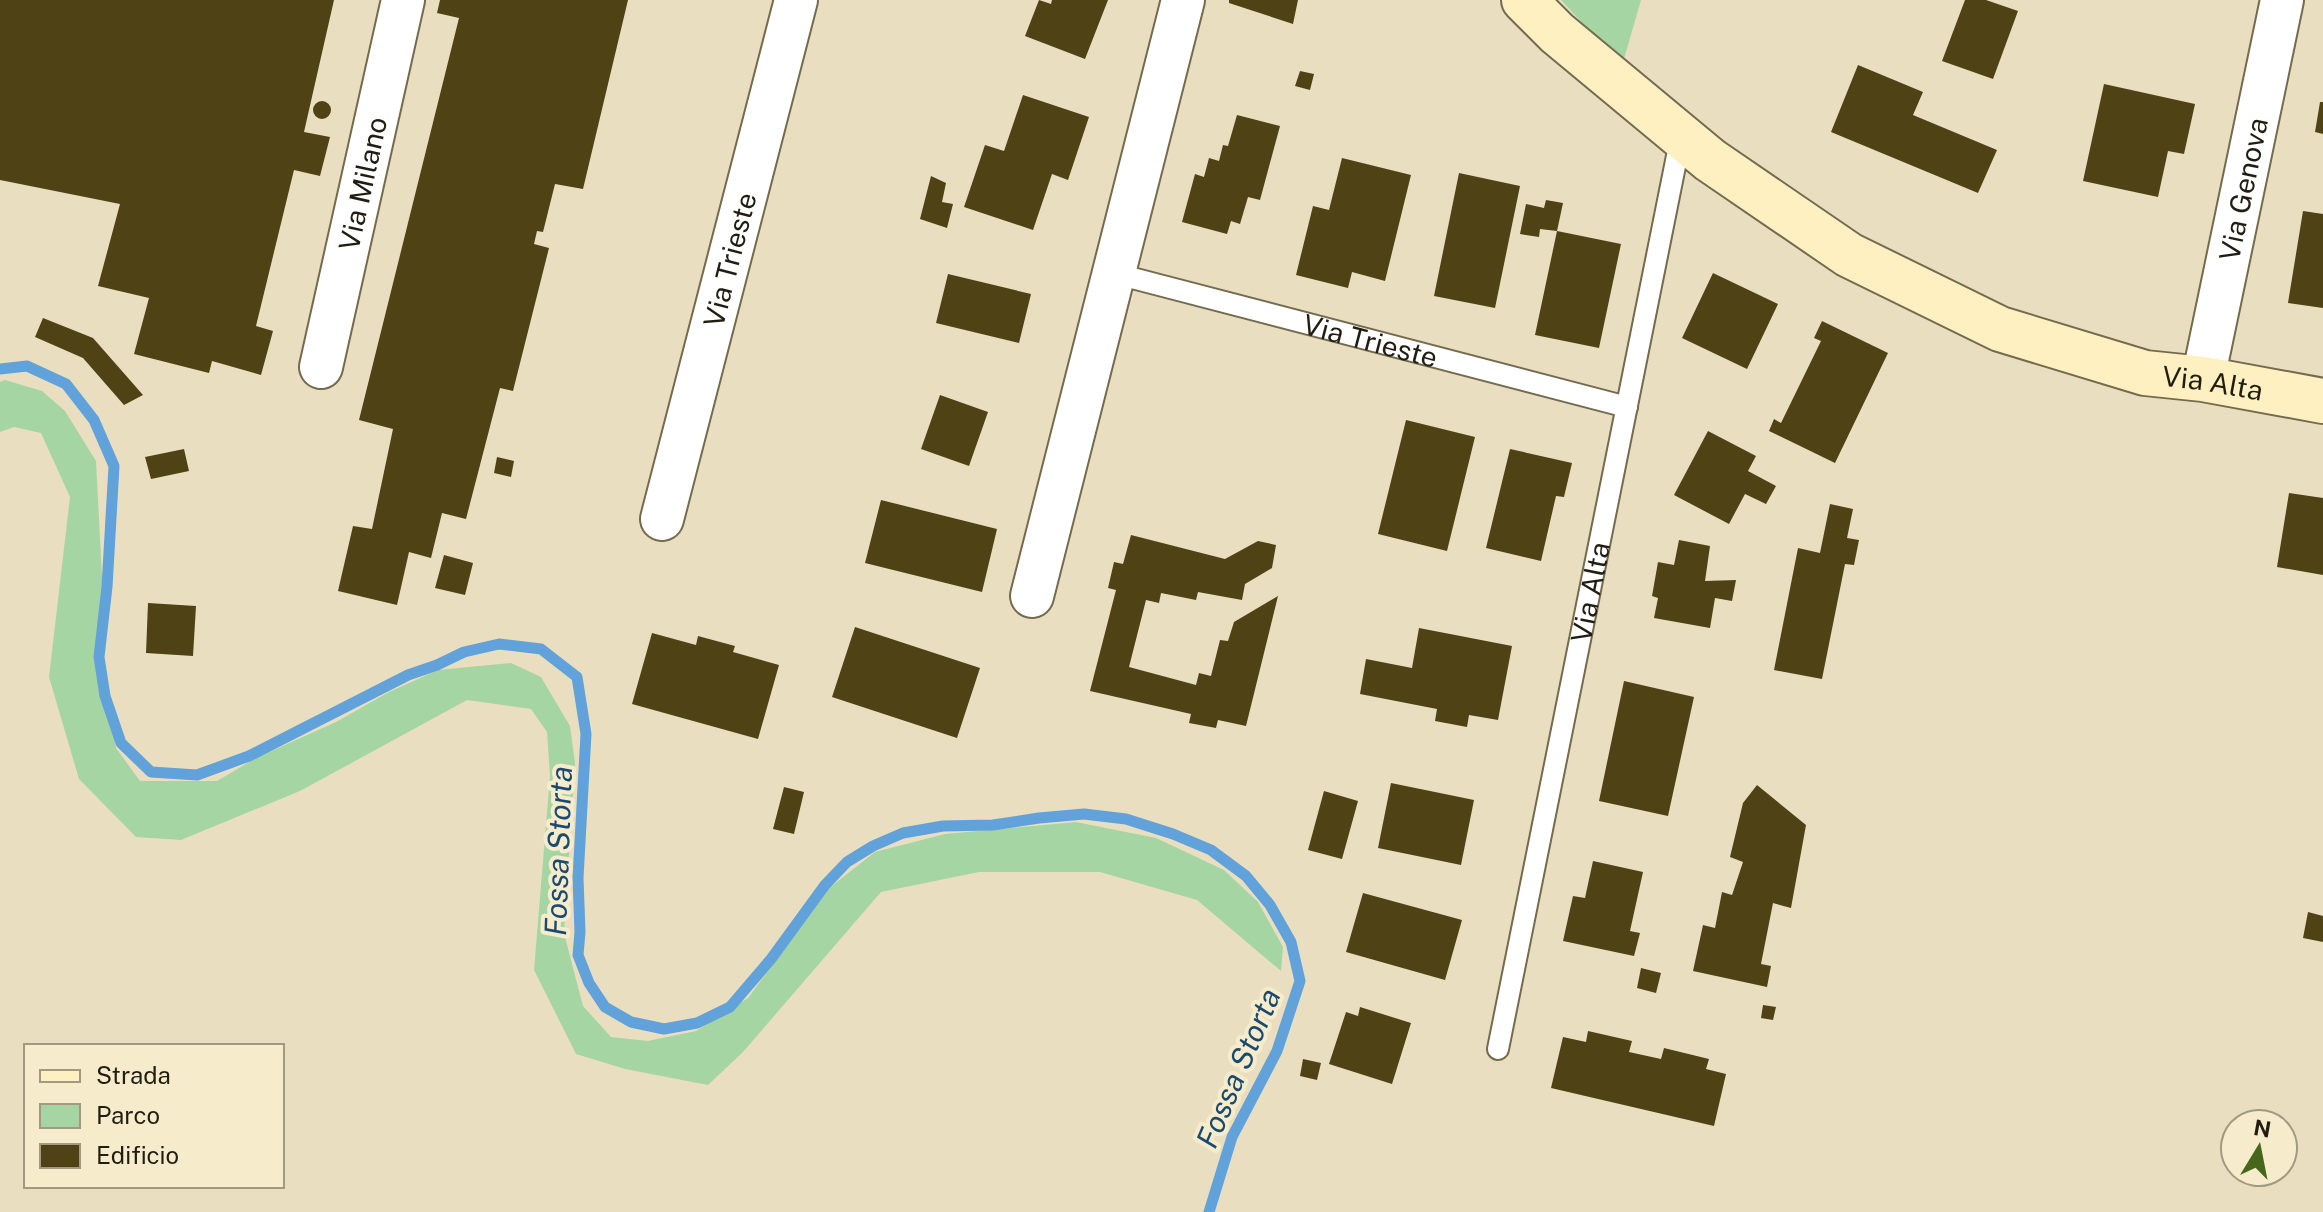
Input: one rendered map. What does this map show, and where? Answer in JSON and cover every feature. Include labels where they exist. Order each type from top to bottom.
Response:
[{"type":"main road","name":"Via Alta","points":[[1524,0],[1557,33],[1710,160],[1849,255],[2000,329],[2145,373],[2203,379],[2323,401]]},
{"type":"street","name":"Via Milano","points":[[321,367],[403,0]]},
{"type":"street","name":"Via Trieste","points":[[662,519],[796,0]]},
{"type":"street","points":[[1032,596],[1183,0]]},
{"type":"street","name":"Via Genova","points":[[2203,379],[2282,0]]},
{"type":"lane","name":"Via Alta","points":[[1498,1049],[1681,136]]},
{"type":"lane","name":"Via Trieste","points":[[1113,273],[1627,407]]},
{"type":"green space","points":[[1561,0],[1641,0],[1622,66]]},
{"type":"green space","points":[[5,380],[42,391],[65,411],[96,461],[105,634],[102,670],[116,748],[140,781],[217,781],[256,758],[336,722],[389,692],[438,670],[511,663],[541,677],[570,726],[575,763],[564,933],[583,1006],[611,1037],[648,1041],[696,1031],[748,998],[829,888],[875,852],[945,834],[1076,822],[1156,838],[1224,870],[1258,902],[1283,947],[1281,971],[1197,900],[1100,872],[979,872],[881,892],[743,1052],[708,1085],[625,1069],[576,1054],[534,970],[550,776],[547,732],[531,709],[467,700],[300,791],[181,840],[136,837],[79,779],[49,677],[70,497],[41,433],[14,427],[0,432],[0,382]]},
{"type":"building","points":[[0,0],[334,0],[304,132],[330,137],[320,176],[294,170],[256,326],[273,331],[261,375],[212,361],[209,373],[134,354],[149,298],[98,286],[120,204],[0,180]]},
{"type":"building","points":[[440,0],[628,0],[583,189],[555,184],[543,232],[537,231],[534,244],[549,248],[513,391],[500,388],[466,519],[442,513],[431,558],[409,552],[397,605],[338,591],[353,526],[372,529],[393,429],[359,420],[459,18],[437,13]]},
{"type":"building","points":[[1039,0],[1051,4],[1052,0],[1108,0],[1085,59],[1025,36]]},
{"type":"building","points":[[1229,0],[1298,0],[1293,24],[1229,3]]},
{"type":"building","points":[[1965,0],[1986,0],[2018,11],[1993,79],[1942,61]]},
{"type":"building","points":[[1858,65],[1923,92],[1913,115],[1997,150],[1978,193],[1831,132]]},
{"type":"building","points":[[1300,71],[1314,74],[1310,90],[1295,86]]},
{"type":"building","points":[[2104,84],[2195,104],[2184,154],[2168,151],[2158,197],[2083,181]]},
{"type":"building","points":[[1023,95],[1089,117],[1068,180],[1052,174],[1033,230],[964,207],[985,145],[1004,151]]},
{"type":"building","points":[[322,101],[331,110],[322,119],[313,110]]},
{"type":"building","points":[[2320,102],[2323,102],[2323,134],[2315,132]]},
{"type":"building","points":[[1237,115],[1280,126],[1260,200],[1248,197],[1240,224],[1231,221],[1227,234],[1182,222],[1195,174],[1204,177],[1209,158],[1219,161],[1223,145],[1228,146]]},
{"type":"building","points":[[1342,158],[1411,175],[1385,281],[1352,272],[1348,288],[1296,275],[1313,206],[1329,210]]},
{"type":"building","points":[[1459,173],[1520,186],[1495,308],[1434,296]]},
{"type":"building","points":[[931,176],[946,183],[942,202],[953,204],[947,228],[920,219]]},
{"type":"building","points":[[1546,200],[1563,203],[1557,231],[1540,229],[1539,237],[1520,234],[1526,204],[1544,208]]},
{"type":"building","points":[[2303,211],[2323,214],[2323,308],[2288,303]]},
{"type":"building","points":[[1557,231],[1621,244],[1599,348],[1535,335]]},
{"type":"building","points":[[1713,273],[1778,304],[1747,369],[1682,338]]},
{"type":"building","points":[[948,274],[1031,294],[1019,343],[936,323]]},
{"type":"building","points":[[43,318],[93,338],[143,395],[124,405],[83,358],[35,337]]},
{"type":"building","points":[[1822,321],[1888,353],[1835,463],[1769,431],[1774,419],[1781,423],[1821,341],[1814,338]]},
{"type":"building","points":[[940,395],[988,412],[969,466],[921,449]]},
{"type":"building","points":[[1406,420],[1475,437],[1447,551],[1378,534]]},
{"type":"building","points":[[1708,431],[1756,456],[1748,471],[1776,486],[1766,504],[1745,494],[1729,524],[1674,495]]},
{"type":"building","points":[[184,449],[189,471],[151,479],[145,457]]},
{"type":"building","points":[[1510,449],[1572,463],[1564,497],[1556,496],[1541,561],[1486,548]]},
{"type":"building","points":[[497,457],[514,461],[511,477],[494,473]]},
{"type":"building","points":[[2289,493],[2323,498],[2323,575],[2277,567]]},
{"type":"building","points":[[881,500],[997,529],[982,592],[865,563]]},
{"type":"building","points":[[1830,504],[1853,509],[1847,538],[1859,540],[1854,565],[1845,564],[1822,679],[1774,670],[1798,548],[1820,553]]},
{"type":"building","points":[[1131,535],[1225,559],[1258,541],[1276,545],[1272,568],[1245,584],[1242,600],[1198,592],[1196,600],[1161,593],[1159,603],[1146,600],[1129,667],[1196,685],[1199,673],[1211,676],[1220,640],[1228,641],[1234,622],[1278,596],[1246,726],[1218,720],[1216,728],[1189,723],[1191,714],[1090,691],[1116,590],[1108,588],[1114,562],[1123,564]]},
{"type":"building","points":[[1679,540],[1710,546],[1705,581],[1736,580],[1732,601],[1715,598],[1710,628],[1654,618],[1658,598],[1652,596],[1658,562],[1674,565]]},
{"type":"building","points":[[444,555],[473,563],[465,595],[435,588]]},
{"type":"building","points":[[148,603],[196,606],[193,656],[146,653]]},
{"type":"building","points":[[855,627],[980,668],[957,738],[832,697]]},
{"type":"building","points":[[1419,628],[1512,646],[1498,720],[1469,715],[1467,727],[1435,721],[1437,709],[1360,694],[1366,659],[1412,668]]},
{"type":"building","points":[[652,633],[696,645],[698,636],[735,646],[733,652],[779,665],[758,739],[632,704]]},
{"type":"building","points":[[1624,681],[1694,697],[1668,816],[1599,801]]},
{"type":"building","points":[[1391,783],[1474,800],[1461,865],[1378,848]]},
{"type":"building","points":[[1757,785],[1806,825],[1791,908],[1773,903],[1761,964],[1771,966],[1767,987],[1693,971],[1703,925],[1715,928],[1722,892],[1732,895],[1743,862],[1730,857],[1743,803]]},
{"type":"building","points":[[784,787],[804,792],[794,834],[773,829]]},
{"type":"building","points":[[1324,791],[1358,801],[1342,859],[1308,850]]},
{"type":"building","points":[[1593,861],[1643,872],[1630,931],[1640,933],[1634,956],[1563,941],[1573,896],[1585,898]]},
{"type":"building","points":[[1363,893],[1462,920],[1445,980],[1346,952]]},
{"type":"building","points":[[2308,912],[2323,916],[2323,942],[2303,938]]},
{"type":"building","points":[[1641,968],[1661,973],[1656,993],[1637,988]]},
{"type":"building","points":[[1763,1005],[1776,1007],[1773,1020],[1761,1018]]},
{"type":"building","points":[[1360,1007],[1411,1023],[1392,1084],[1329,1064],[1346,1012],[1358,1016]]},
{"type":"building","points":[[1588,1031],[1632,1041],[1629,1052],[1661,1059],[1664,1048],[1709,1059],[1706,1069],[1726,1074],[1714,1126],[1551,1088],[1563,1037],[1586,1042]]},
{"type":"building","points":[[1303,1059],[1321,1063],[1317,1080],[1300,1076]]},
{"type":"waterway","name":"Fossa Storta","points":[[0,369],[27,366],[66,384],[94,420],[114,466],[107,587],[99,657],[105,696],[121,743],[151,772],[197,775],[249,756],[408,675],[464,652],[499,644],[541,649],[577,677],[586,734],[578,878],[578,955],[589,983],[605,1007],[631,1022],[664,1029],[697,1023],[730,1007],[771,959],[825,885],[847,862],[903,833],[943,826],[993,825],[1084,814],[1126,819],[1211,850],[1246,876],[1270,905],[1291,942],[1300,981],[1277,1051],[1232,1137],[1209,1212]]}]
